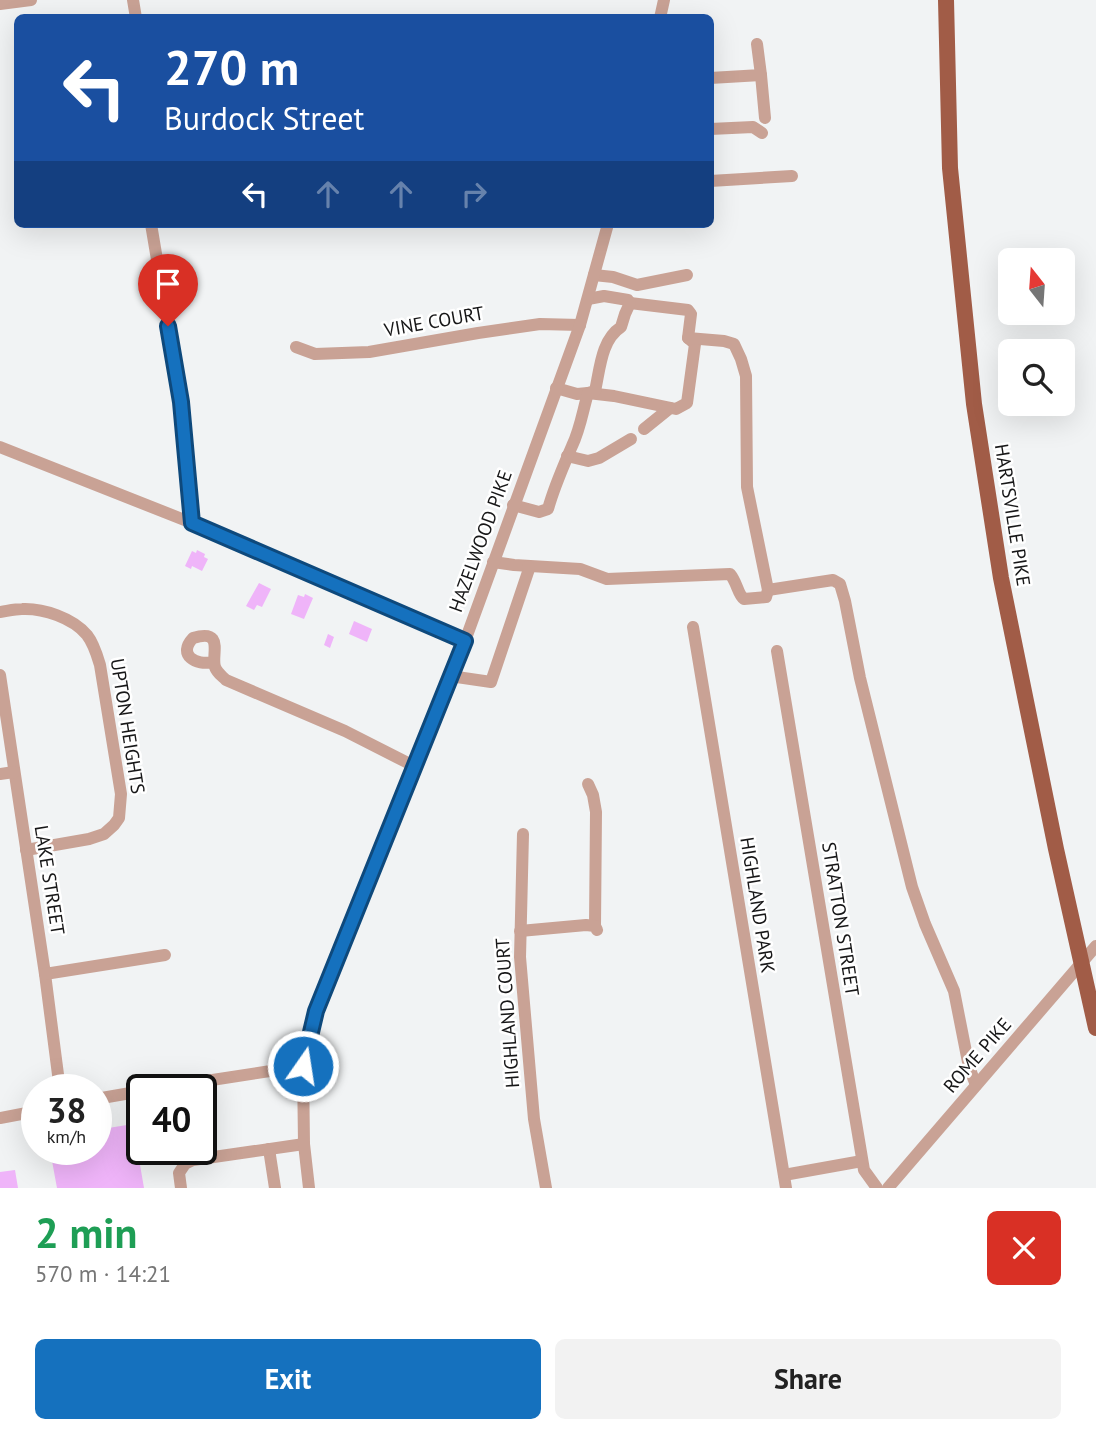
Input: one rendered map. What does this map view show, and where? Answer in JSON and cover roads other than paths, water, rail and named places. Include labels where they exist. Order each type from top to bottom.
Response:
[{"type":"main road","name":"HARTSVILLE PIKE","points":[[946,0],[950,168],[974,404],[1001,578],[1055,849],[1096,1028]]},
{"type":"street","points":[[0,4],[31,0]]},
{"type":"street","points":[[757,44],[765,118]]},
{"type":"street","points":[[714,78],[761,75]]},
{"type":"street","points":[[714,128],[753,127],[762,133]]},
{"type":"street","points":[[714,181],[792,176]]},
{"type":"street","points":[[152,228],[181,402],[192,523]]},
{"type":"street","name":"HAZELWOOD PIKE","points":[[309,1188],[304,1144],[303,1066],[316,1011],[465,641],[580,324],[607,228]]},
{"type":"street","points":[[594,275],[613,277],[637,285],[687,275]]},
{"type":"street","points":[[588,299],[604,296],[628,300],[630,303],[688,310],[691,314],[688,338]]},
{"type":"street","points":[[556,388],[577,394],[595,391],[606,346],[613,332],[621,327],[630,303]]},
{"type":"street","name":"VINE COURT","points":[[296,347],[315,354],[369,352],[478,332],[540,324],[580,324]]},
{"type":"street","points":[[588,393],[676,409],[687,403],[695,344],[688,338]]},
{"type":"street","points":[[493,562],[580,569],[607,579],[730,573],[736,580],[739,596],[744,599],[766,597],[768,590],[747,487],[746,376],[741,359],[734,344],[688,338]]},
{"type":"street","points":[[513,505],[539,512],[548,509],[573,446],[588,393]]},
{"type":"street","points":[[644,429],[670,408]]},
{"type":"street","points":[[567,456],[587,461],[599,458],[631,439]]},
{"type":"street","points":[[0,447],[192,523],[465,641]]},
{"type":"street","points":[[450,676],[491,682],[528,566]]},
{"type":"street","points":[[768,590],[833,580],[840,584],[902,851],[925,924],[954,991],[976,1085]]},
{"type":"street","name":"UPTON HEIGHTS","points":[[0,612],[34,610],[65,619],[87,635],[100,665],[121,794],[119,818],[104,834],[26,850]]},
{"type":"street","name":"HIGHLAND PARK","points":[[693,628],[785,1182]]},
{"type":"street","name":"STRATTON STREET","points":[[777,651],[863,1170],[877,1188]]},
{"type":"street","points":[[213,663],[226,680],[345,731],[414,766]]},
{"type":"street","name":"LAKE STREET","points":[[0,676],[58,1074]]},
{"type":"street","points":[[0,774],[14,772]]},
{"type":"street","points":[[520,931],[586,925],[597,930],[596,812],[588,784]]},
{"type":"street","name":"HIGHLAND COURT","points":[[523,834],[520,957],[534,1119],[546,1188]]},
{"type":"street","name":"ROME PIKE","points":[[888,1188],[1096,946]]},
{"type":"street","points":[[45,974],[165,955]]},
{"type":"street","points":[[217,1079],[303,1066]]},
{"type":"street","points":[[0,1118],[21,1114]]},
{"type":"street","points":[[181,1188],[179,1173],[193,1160],[304,1144]]},
{"type":"street","points":[[269,1149],[275,1188]]},
{"type":"street","points":[[785,1182],[862,1161]]}]
